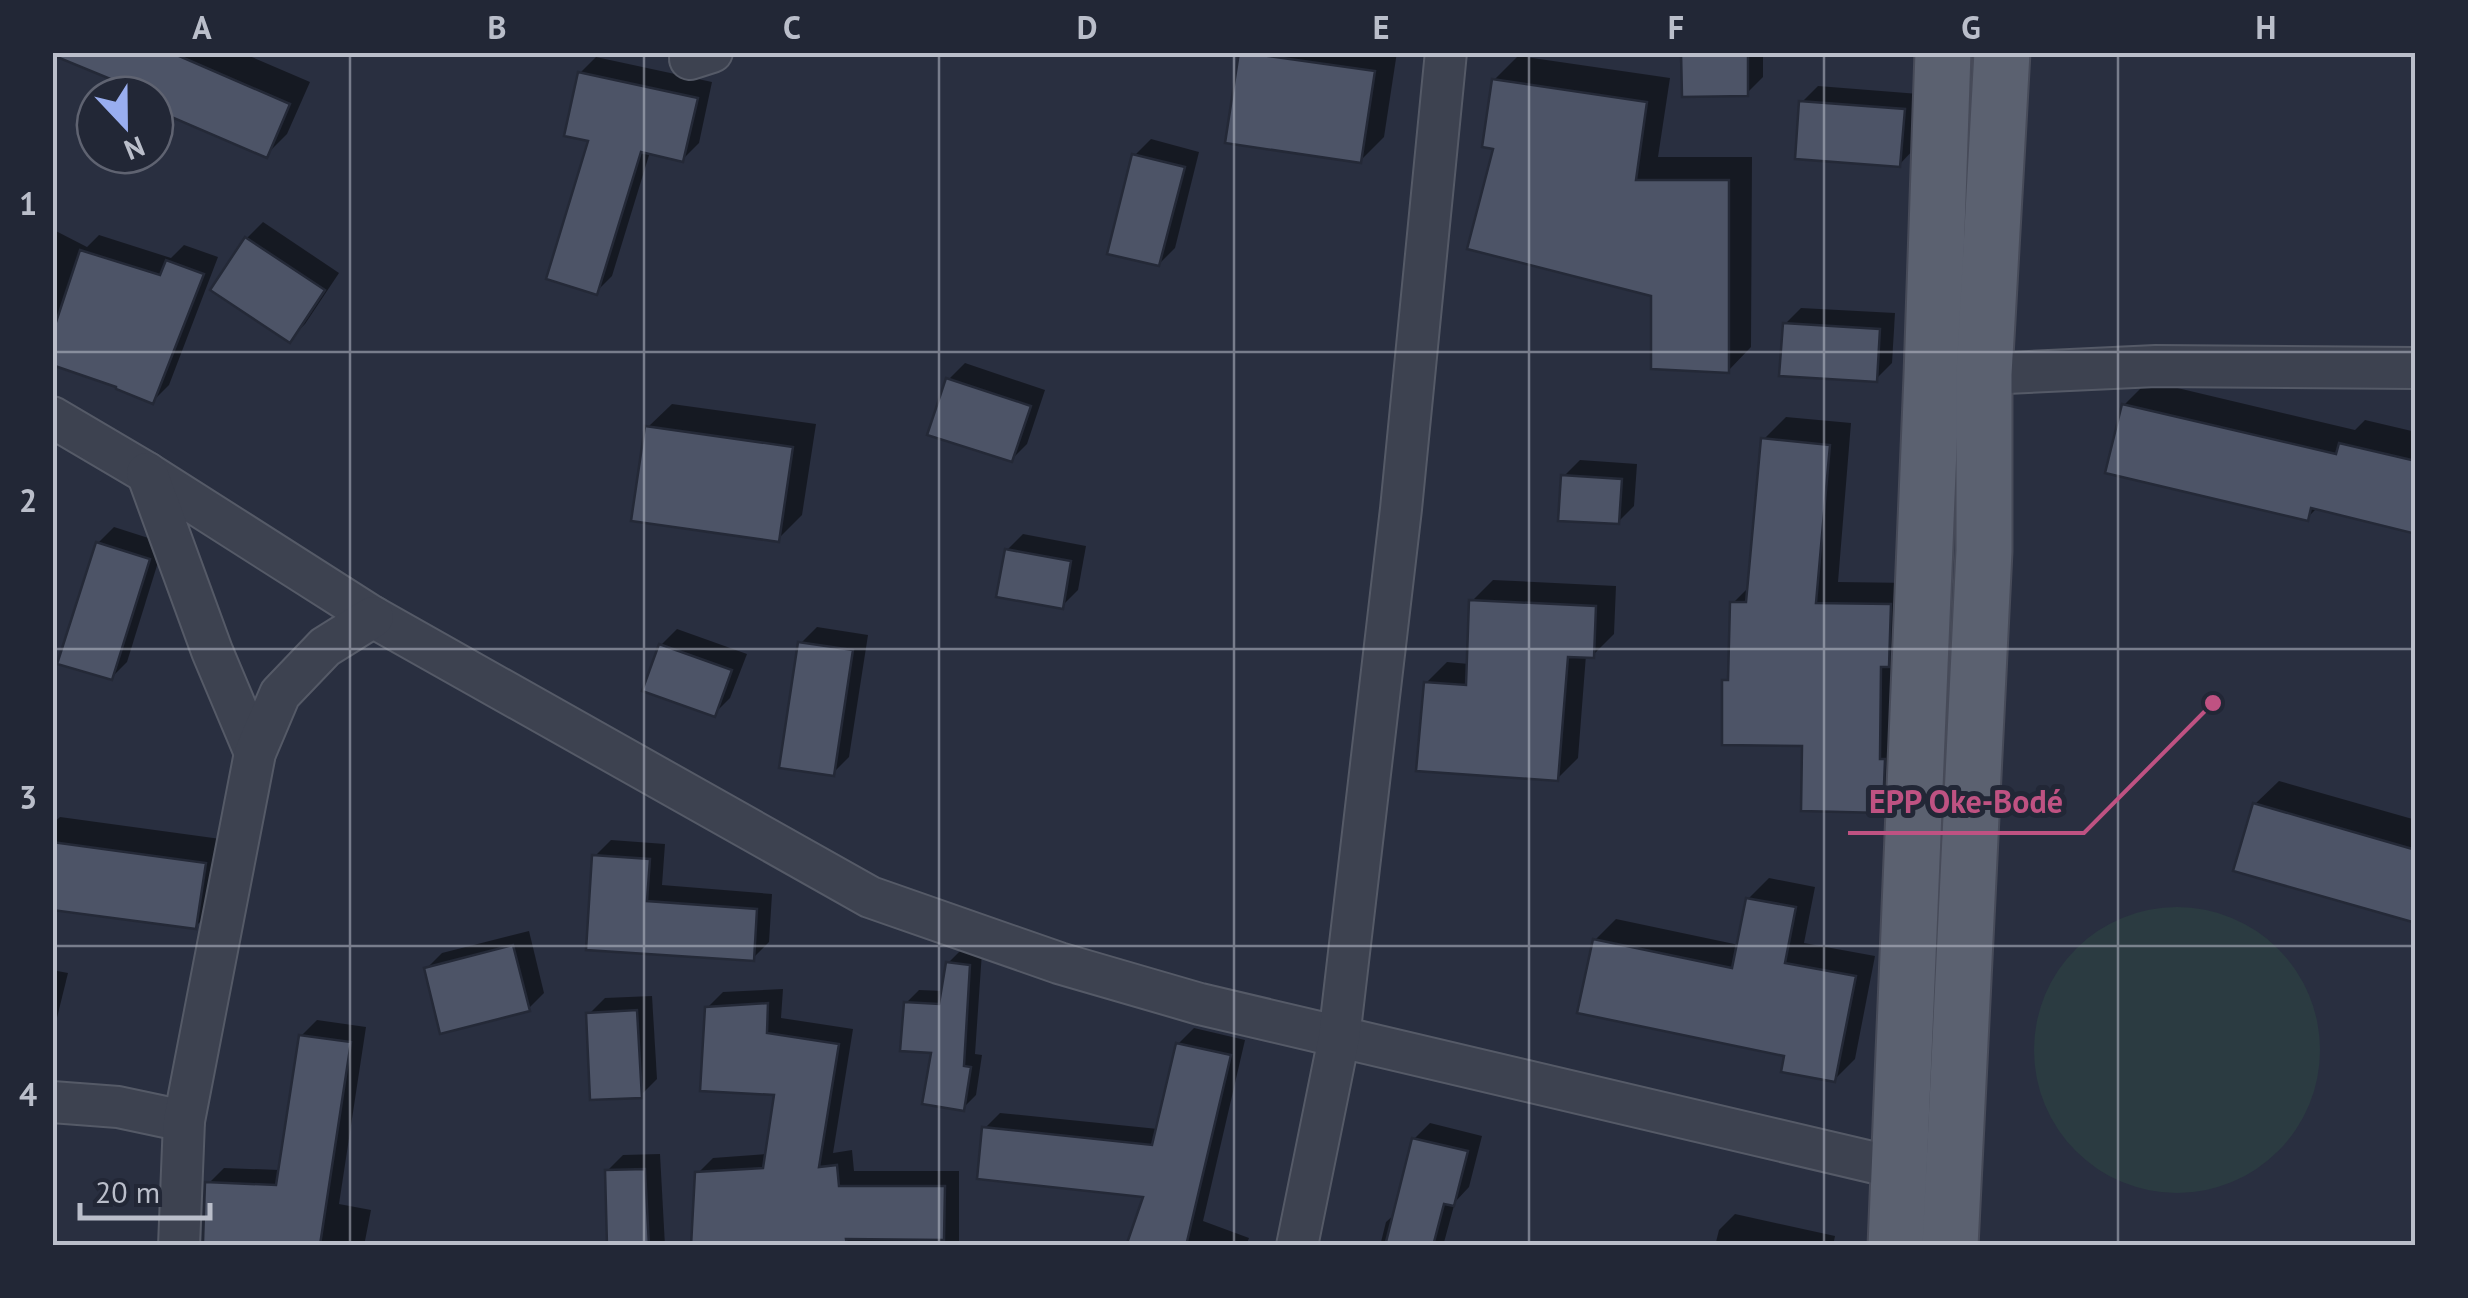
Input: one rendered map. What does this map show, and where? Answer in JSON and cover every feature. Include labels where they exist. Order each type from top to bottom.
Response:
[{"type":"main road","points":[[1896,1246],[1943,52]]},
{"type":"main road","points":[[1950,1246],[1984,550],[1984,374],[2002,52]]},
{"type":"street","points":[[1297,1246],[1339,1038],[1401,509],[1446,52]]},
{"type":"street","points":[[1984,374],[2156,366],[2416,368]]},
{"type":"street","points":[[52,417],[373,617],[870,897],[1059,963],[1200,1004],[1901,1169]]},
{"type":"street","points":[[147,473],[212,650],[255,753]]},
{"type":"street","points":[[179,1246],[184,1121],[255,753],[280,694],[325,647],[373,617]]},
{"type":"street","points":[[52,1102],[118,1107],[184,1121]]},
{"type":"shaded area","points":[[2177,907],[2205,909],[2232,918],[2257,931],[2278,949],[2296,970],[2309,995],[2318,1022],[2318,1078],[2309,1105],[2296,1130],[2278,1151],[2257,1169],[2232,1182],[2205,1191],[2177,1193],[2149,1191],[2122,1182],[2097,1169],[2076,1151],[2058,1130],[2045,1105],[2036,1078],[2034,1050],[2036,1022],[2045,995],[2058,970],[2076,949],[2097,931],[2122,918],[2149,909]]},
{"type":"building","points":[[170,52],[290,104],[267,158],[175,119],[175,75],[101,75],[52,55]]},
{"type":"building","points":[[1239,52],[1375,71],[1361,163],[1225,143]]},
{"type":"building","points":[[1681,52],[1748,52],[1748,96],[1682,97]]},
{"type":"building","points":[[578,72],[698,98],[683,162],[641,152],[597,295],[546,279],[588,141],[564,136]]},
{"type":"building","points":[[1492,79],[1647,102],[1636,180],[1729,180],[1729,373],[1651,369],[1651,296],[1467,249],[1493,149],[1482,147]]},
{"type":"building","points":[[1799,101],[1905,109],[1900,167],[1795,159]]},
{"type":"building","points":[[1132,154],[1185,167],[1159,266],[1107,254]]},
{"type":"building","points":[[245,237],[325,290],[290,343],[210,290]]},
{"type":"building","points":[[80,250],[160,275],[166,260],[204,274],[153,404],[52,365],[52,334]]},
{"type":"building","points":[[1783,323],[1880,329],[1877,382],[1779,376]]},
{"type":"building","points":[[946,378],[1031,406],[1012,462],[927,435]]},
{"type":"building","points":[[2122,404],[2336,454],[2339,443],[2416,461],[2416,534],[2311,508],[2308,521],[2105,473]]},
{"type":"building","points":[[645,426],[793,447],[779,542],[631,521]]},
{"type":"building","points":[[1761,438],[1830,445],[1816,603],[1891,604],[1889,667],[1881,667],[1883,813],[1801,811],[1802,746],[1722,745],[1722,680],[1728,680],[1730,602],[1746,602]]},
{"type":"building","points":[[1561,475],[1622,479],[1619,524],[1558,521]]},
{"type":"building","points":[[96,542],[150,559],[112,680],[57,664]]},
{"type":"building","points":[[1005,549],[1071,561],[1063,609],[996,597]]},
{"type":"building","points":[[1469,600],[1596,606],[1594,658],[1568,657],[1558,781],[1416,771],[1424,682],[1466,685]]},
{"type":"building","points":[[798,642],[853,650],[834,776],[779,768]]},
{"type":"building","points":[[659,644],[732,670],[715,717],[642,691]]},
{"type":"building","points":[[2253,803],[2416,850],[2416,923],[2233,871]]},
{"type":"building","points":[[52,842],[206,863],[196,929],[52,910]]},
{"type":"building","points":[[592,855],[650,859],[647,901],[757,909],[754,961],[586,950]]},
{"type":"building","points":[[1746,898],[1796,907],[1785,963],[1856,976],[1835,1082],[1781,1072],[1784,1056],[1577,1013],[1593,939],[1732,968]]},
{"type":"building","points":[[513,945],[530,1011],[440,1034],[424,968]]},
{"type":"building","points":[[946,962],[970,965],[964,1066],[971,1067],[964,1111],[922,1104],[931,1053],[900,1051],[904,1002],[939,1004]]},
{"type":"building","points":[[768,1003],[767,1033],[839,1044],[819,1167],[837,1165],[839,1186],[945,1186],[944,1240],[846,1239],[847,1246],[691,1246],[695,1172],[763,1168],[774,1095],[700,1091],[705,1007]]},
{"type":"building","points":[[637,1010],[642,1098],[590,1100],[586,1013]]},
{"type":"building","points":[[299,1035],[351,1042],[320,1245],[203,1242],[205,1182],[276,1185]]},
{"type":"building","points":[[1176,1043],[1231,1055],[1186,1246],[1126,1246],[1143,1197],[977,1179],[982,1127],[1152,1145]]},
{"type":"building","points":[[1412,1138],[1468,1151],[1454,1206],[1444,1204],[1433,1246],[1385,1246]]},
{"type":"building","points":[[645,1169],[649,1246],[607,1246],[605,1170]]},
{"type":"place","name":"EPP Oke-Bodé","points":[[2213,703]]}]
